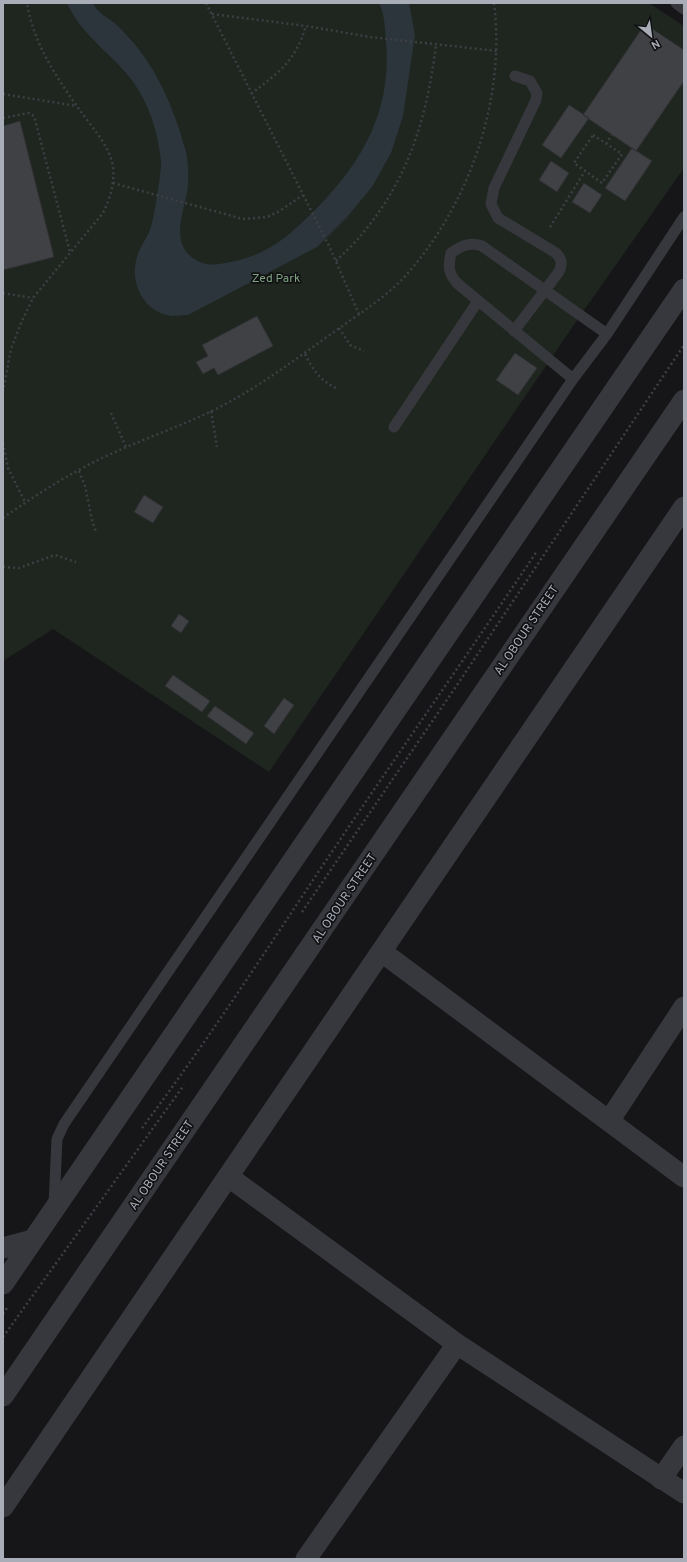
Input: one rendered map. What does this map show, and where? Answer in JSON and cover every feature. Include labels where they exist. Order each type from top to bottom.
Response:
[{"type":"street","points":[[3,1284],[684,289]]},
{"type":"street","name":"AL OBOUR STREET","points":[[3,1396],[684,400]]},
{"type":"street","points":[[3,1507],[684,507]]},
{"type":"street","points":[[382,952],[684,1177]]},
{"type":"street","points":[[609,1121],[684,1008]]},
{"type":"street","points":[[229,1176],[457,1344],[684,1493]]},
{"type":"street","points":[[3,1248],[33,1240]]},
{"type":"street","points":[[313,1557],[457,1344]]},
{"type":"street","points":[[661,1479],[684,1446]]},
{"type":"lane","points":[[676,3],[684,9]]},
{"type":"lane","points":[[514,331],[561,268],[562,262],[556,253],[498,218],[491,204],[494,188],[536,100],[537,93],[530,81],[515,76]]},
{"type":"lane","points":[[53,1210],[57,1139],[64,1124],[573,379],[607,334],[684,217]]},
{"type":"lane","points":[[573,379],[452,278],[449,270],[452,253],[466,244],[482,246],[544,292],[607,334]]},
{"type":"lane","points":[[394,427],[478,301]]},
{"type":"path","points":[[3,392],[11,349],[33,298],[103,213],[110,199],[114,183],[112,165],[107,149],[61,84],[44,54],[30,19],[27,3]]},
{"type":"path","points":[[206,3],[330,248],[359,314]]},
{"type":"path","points":[[3,518],[25,502],[79,470],[126,447],[211,411],[257,387],[359,314],[406,276],[434,241],[456,201],[474,161],[488,114],[497,51],[494,3]]},
{"type":"path","points":[[211,14],[306,26],[370,38],[497,51]]},
{"type":"path","points":[[251,94],[286,65],[301,41],[306,26]]},
{"type":"path","points":[[336,261],[363,232],[387,200],[406,164],[421,127],[430,88],[436,45]]},
{"type":"path","points":[[3,94],[77,106]]},
{"type":"path","points":[[3,118],[29,113],[34,116],[70,252]]},
{"type":"path","points":[[593,135],[622,154],[602,183],[585,171],[574,163],[593,135]]},
{"type":"path","points":[[606,144],[612,135]]},
{"type":"path","points":[[540,243],[585,171]]},
{"type":"path","points":[[114,183],[231,216],[255,219],[278,212],[303,195]]},
{"type":"path","points":[[3,293],[33,298]]},
{"type":"path","points":[[339,328],[350,345],[364,351]]},
{"type":"path","points":[[299,917],[457,685],[684,345]]},
{"type":"path","points":[[305,354],[320,378],[338,389]]},
{"type":"path","points":[[211,411],[217,447]]},
{"type":"path","points":[[111,413],[126,447]]},
{"type":"path","points":[[3,442],[8,468],[25,502]]},
{"type":"path","points":[[79,470],[85,486],[96,532]]},
{"type":"path","points":[[3,567],[19,568],[55,555],[76,562]]},
{"type":"path","points":[[3,1337],[184,1084]]},
{"type":"green space","name":"Zed Park","points":[[3,3],[649,3],[684,26],[684,168],[580,316],[269,772],[53,629],[3,661]]},
{"type":"shaded area","points":[[67,3],[93,3],[97,10],[117,25],[146,59],[167,97],[178,124],[187,160],[188,185],[180,224],[180,234],[186,252],[199,262],[204,264],[214,264],[235,261],[258,254],[276,244],[285,238],[310,215],[344,177],[358,158],[369,137],[378,115],[384,93],[387,68],[386,42],[384,17],[379,3],[409,3],[415,35],[403,116],[391,153],[372,187],[347,217],[317,247],[188,315],[172,316],[162,314],[147,303],[141,295],[135,277],[137,257],[150,231],[158,194],[161,161],[154,126],[145,103],[133,81],[86,32],[72,13]]},
{"type":"building","points":[[645,24],[684,50],[684,81],[636,151],[583,115]]},
{"type":"building","points":[[569,105],[589,118],[561,158],[542,145]]},
{"type":"building","points":[[20,121],[54,257],[3,270],[3,126]]},
{"type":"building","points":[[632,148],[652,161],[625,201],[605,188]]},
{"type":"building","points":[[551,161],[569,173],[557,192],[539,180]]},
{"type":"building","points":[[584,183],[602,195],[590,213],[572,202]]},
{"type":"building","points":[[257,316],[273,346],[218,375],[214,368],[203,374],[196,362],[208,356],[202,345]]},
{"type":"building","points":[[515,353],[537,368],[518,395],[496,380]]},
{"type":"building","points":[[144,495],[163,507],[153,523],[134,512]]},
{"type":"building","points":[[179,614],[189,621],[181,633],[171,626]]},
{"type":"building","points":[[173,675],[210,701],[202,712],[165,686]]},
{"type":"building","points":[[284,698],[294,705],[274,734],[264,726]]},
{"type":"building","points":[[215,706],[254,733],[246,744],[207,716]]}]
